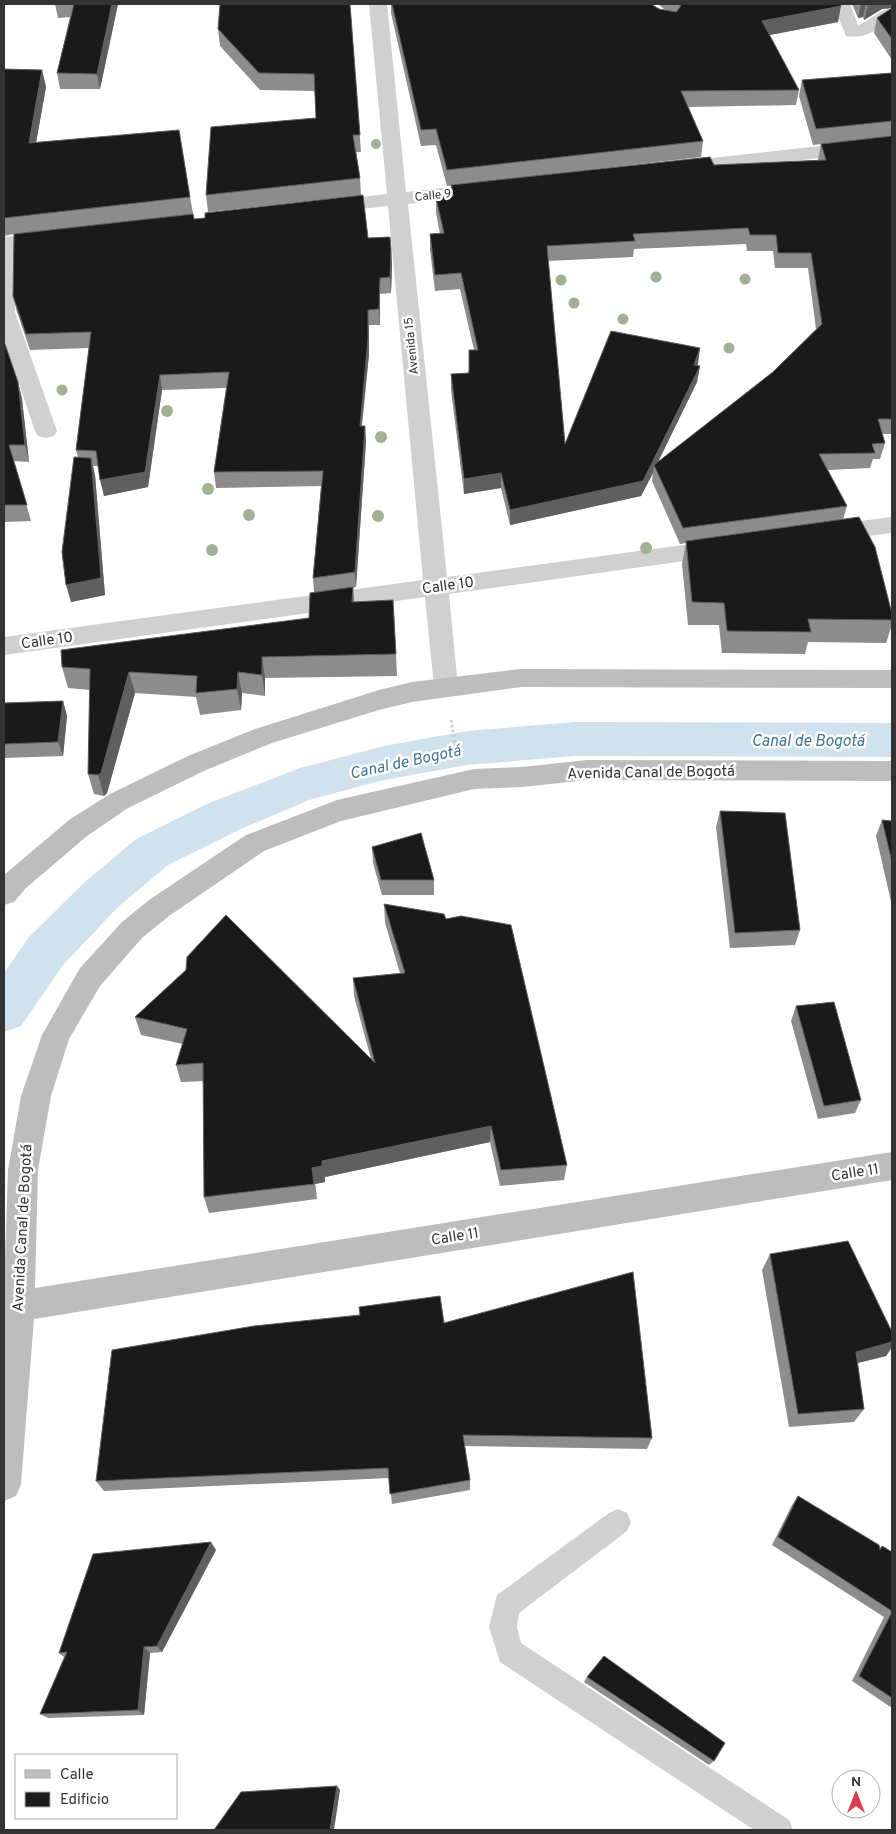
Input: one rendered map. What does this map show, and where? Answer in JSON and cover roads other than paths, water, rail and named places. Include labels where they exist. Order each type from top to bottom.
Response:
[{"type":"main road","points":[[4,894],[16,880],[78,828],[119,802],[197,763],[264,736],[379,700],[446,687],[521,678],[892,679]]},
{"type":"main road","name":"Avenida Canal de Bogotá","points":[[4,1484],[9,1310],[23,1170],[36,1096],[45,1063],[56,1036],[90,977],[132,930],[159,908],[256,843],[337,811],[474,779],[522,777],[587,770],[892,771]]},
{"type":"main road","name":"Calle 11","points":[[9,1310],[892,1166]]},
{"type":"street","name":"Avenida 15","points":[[378,4],[446,687]]},
{"type":"street","points":[[842,4],[852,32],[867,29],[888,14],[892,14]]},
{"type":"street","points":[[654,170],[892,144]]},
{"type":"street","name":"Calle 9","points":[[309,209],[506,187]]},
{"type":"street","points":[[46,430],[5,312],[5,243],[75,235]]},
{"type":"street","points":[[805,536],[892,524]]},
{"type":"street","name":"Calle 10","points":[[4,646],[746,544]]},
{"type":"lane","points":[[618,1522],[507,1605],[503,1627],[510,1652],[779,1830]]},
{"type":"waterway","name":"Canal de Bogotá","points":[[4,1011],[46,951],[102,894],[152,852],[225,816],[300,785],[384,763],[467,748],[575,739],[892,740]]}]
